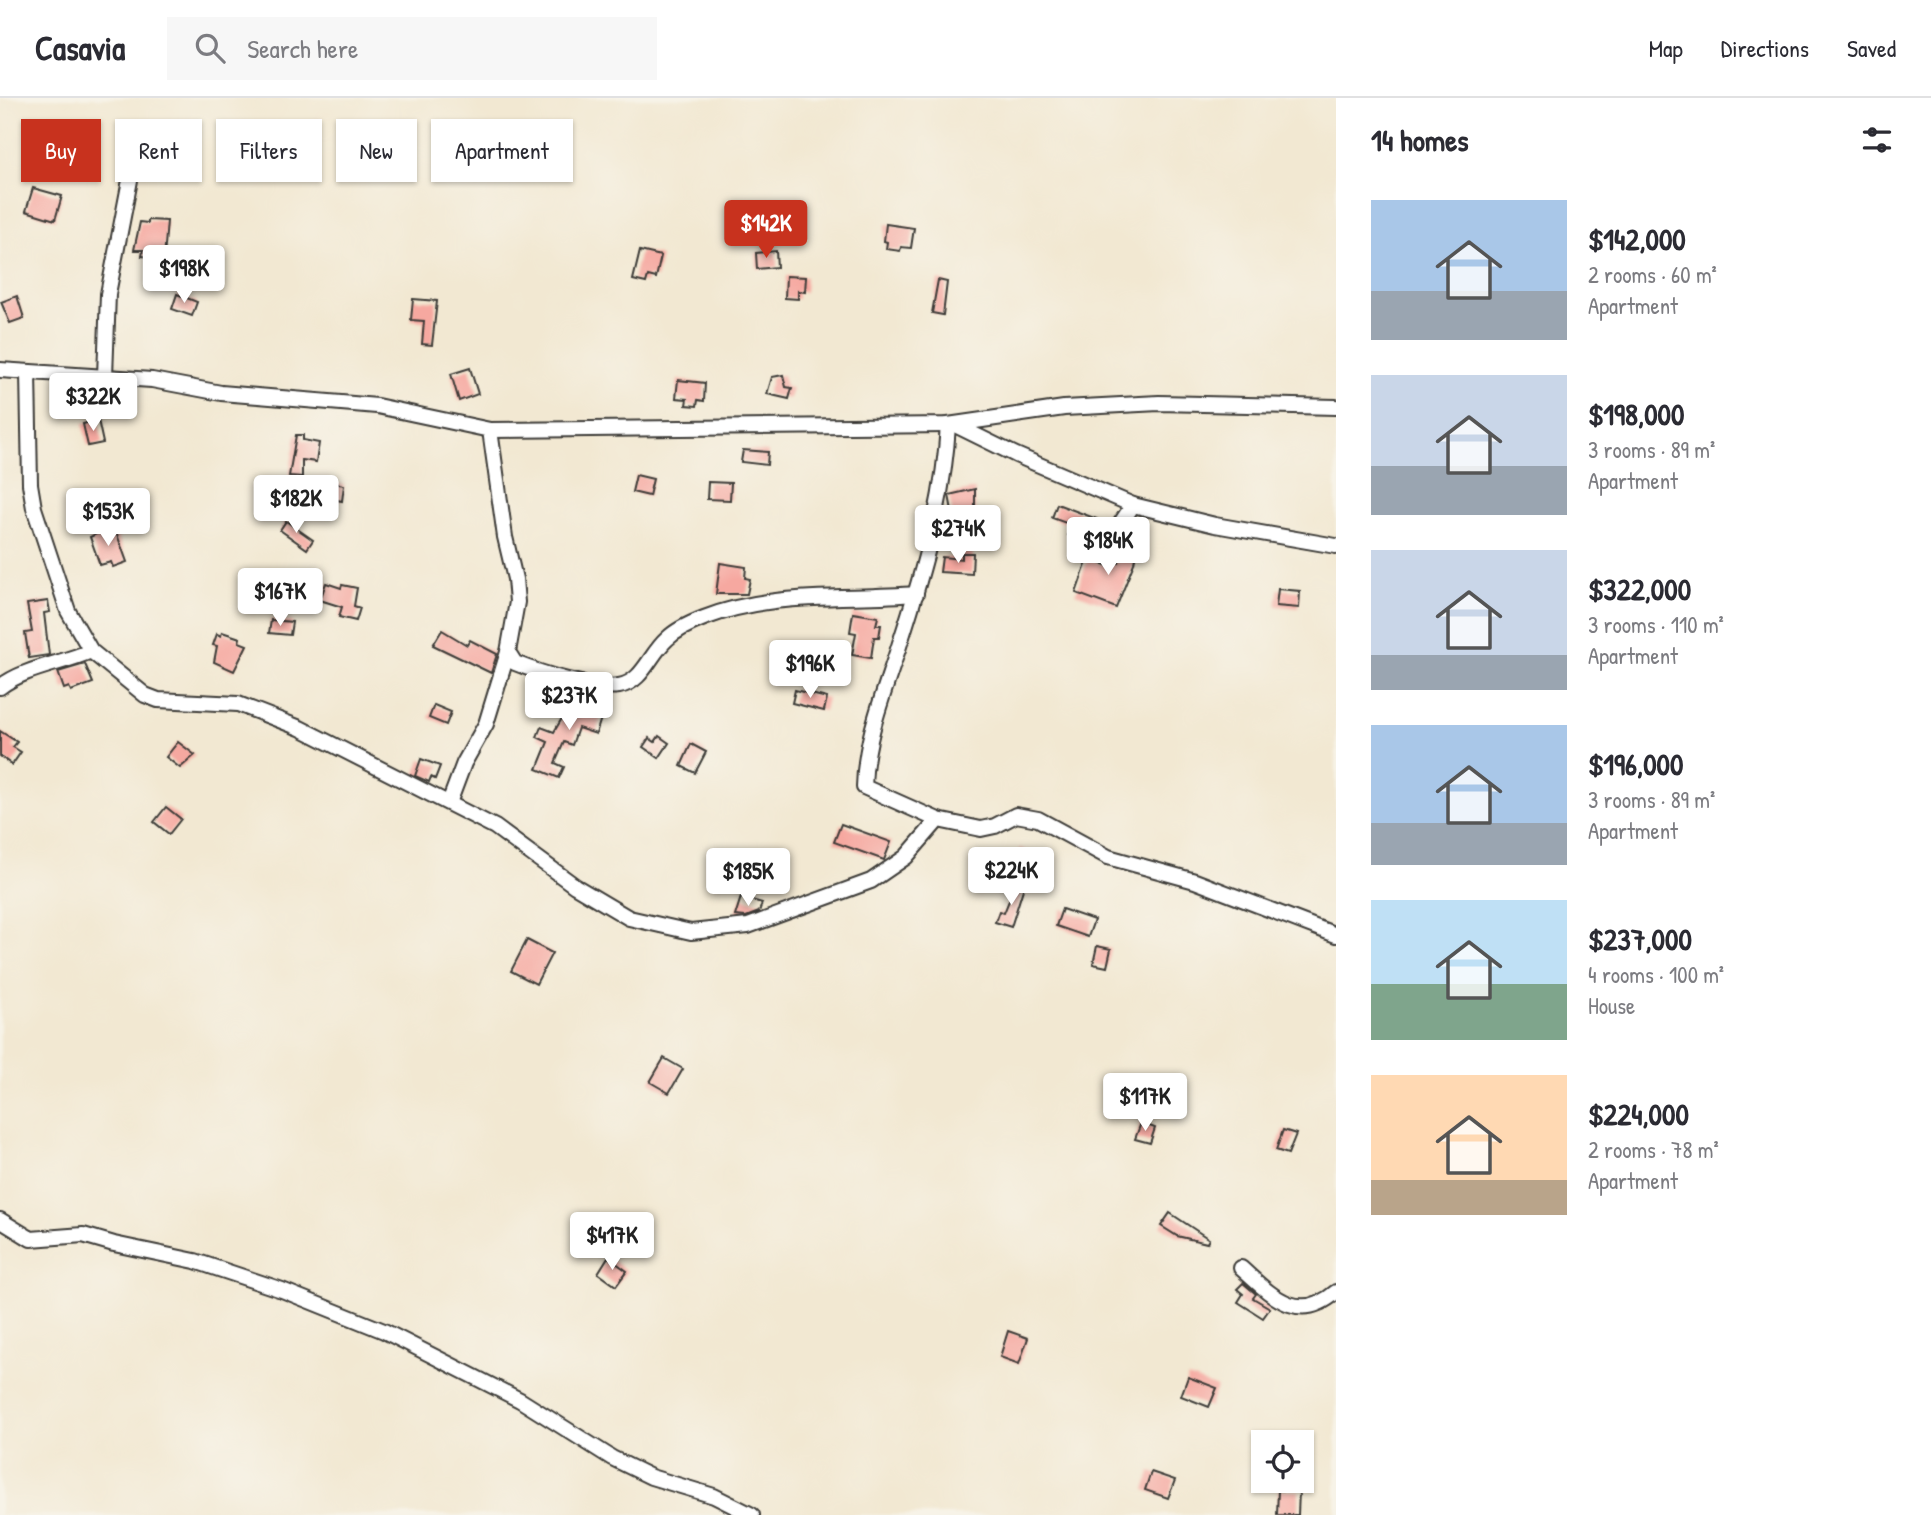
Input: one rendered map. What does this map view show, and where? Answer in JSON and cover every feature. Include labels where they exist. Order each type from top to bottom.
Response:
[{"type":"street","points":[[105,376],[108,294],[130,182]]},
{"type":"street","points":[[0,370],[152,380],[221,393],[377,406],[490,430],[952,425],[1064,408],[1159,403],[1336,407]]},
{"type":"street","points":[[28,372],[30,484],[34,508],[68,611],[91,651],[145,695],[158,700],[238,704],[300,728],[495,827],[575,886],[629,918],[691,932],[748,926],[871,881],[906,857],[938,820]]},
{"type":"street","points":[[952,425],[1133,505],[1215,525],[1336,546]]},
{"type":"street","points":[[952,425],[938,510],[916,594],[871,731],[864,787],[938,820],[988,829],[1016,815],[1027,816],[1108,857],[1195,881],[1336,935]]},
{"type":"street","points":[[449,803],[464,763],[486,724],[509,652],[517,602],[516,579],[505,537],[490,430]]},
{"type":"street","points":[[1102,551],[1133,505]]},
{"type":"street","points":[[509,652],[510,659],[524,667],[598,685],[622,686],[638,678],[649,658],[668,638],[705,618],[786,598],[916,594]]},
{"type":"street","points":[[0,687],[25,673],[60,664],[91,651]]},
{"type":"street","points":[[0,1220],[32,1239],[69,1233],[83,1235],[195,1261],[282,1290],[384,1331],[520,1400],[612,1458],[651,1477],[714,1496],[752,1515]]},
{"type":"street","points":[[1241,1268],[1266,1291],[1293,1307],[1307,1308],[1324,1303],[1336,1292]]},
{"type":"building","points":[[33,188],[62,196],[55,220],[26,211]]},
{"type":"building","points":[[148,220],[167,221],[164,258],[142,256],[143,250],[134,250],[140,222],[148,223]]},
{"type":"building","points":[[886,224],[914,228],[911,248],[901,247],[900,251],[886,249]]},
{"type":"building","points":[[640,251],[661,256],[656,278],[648,276],[646,283],[633,280]]},
{"type":"building","points":[[776,251],[777,267],[757,269],[756,253]]},
{"type":"building","points":[[786,276],[806,277],[805,292],[798,291],[798,299],[785,298]]},
{"type":"building","points":[[938,280],[947,282],[943,315],[932,313]]},
{"type":"building","points":[[177,294],[197,302],[192,316],[172,309]]},
{"type":"building","points":[[17,296],[24,318],[10,323],[1,302]]},
{"type":"building","points":[[413,299],[437,301],[432,345],[422,344],[424,321],[411,320]]},
{"type":"building","points":[[470,368],[478,394],[459,401],[451,374]]},
{"type":"building","points":[[783,375],[786,387],[792,388],[789,399],[767,394],[772,377]]},
{"type":"building","points":[[678,380],[705,383],[704,401],[698,400],[697,406],[686,405],[687,399],[676,398]]},
{"type":"building","points":[[98,420],[103,443],[88,446],[83,424]]},
{"type":"building","points":[[296,435],[303,435],[303,440],[319,443],[316,462],[302,460],[302,477],[289,476]]},
{"type":"building","points":[[743,450],[768,452],[767,465],[741,462]]},
{"type":"building","points":[[636,475],[653,479],[649,496],[632,492]]},
{"type":"building","points":[[324,481],[344,485],[342,501],[321,497]]},
{"type":"building","points":[[708,482],[731,483],[730,500],[707,499]]},
{"type":"building","points":[[975,489],[975,512],[953,516],[949,495]]},
{"type":"building","points":[[1057,504],[1097,519],[1087,543],[1068,535],[1072,525],[1052,518]]},
{"type":"building","points":[[286,521],[313,540],[307,549],[280,530]]},
{"type":"building","points":[[108,528],[110,531],[115,529],[127,562],[113,567],[111,562],[100,565],[90,537]]},
{"type":"building","points":[[1123,540],[1138,542],[1134,563],[1116,608],[1076,593],[1088,559],[1109,566],[1111,560],[1119,563]]},
{"type":"building","points":[[962,553],[973,553],[972,574],[940,572],[942,557],[962,559]]},
{"type":"building","points":[[720,563],[746,567],[745,578],[750,579],[747,594],[716,594]]},
{"type":"building","points":[[326,583],[341,588],[342,585],[357,588],[354,606],[360,608],[356,621],[339,617],[342,607],[320,600]]},
{"type":"building","points":[[1278,589],[1300,591],[1299,608],[1276,606]]},
{"type":"building","points":[[48,601],[50,612],[44,613],[49,655],[29,658],[25,633],[32,632],[27,604]]},
{"type":"building","points":[[853,613],[878,617],[876,625],[881,625],[879,637],[874,637],[871,658],[852,655],[856,633],[850,632]]},
{"type":"building","points":[[271,620],[292,622],[290,635],[269,633]]},
{"type":"building","points":[[442,630],[467,645],[470,640],[497,654],[491,673],[433,645]]},
{"type":"building","points":[[222,632],[240,638],[239,642],[247,645],[234,671],[214,662],[217,646],[213,645],[217,634],[221,636]]},
{"type":"building","points":[[85,664],[93,683],[71,691],[69,687],[64,689],[58,672]]},
{"type":"building","points":[[795,690],[827,698],[824,711],[792,703]]},
{"type":"building","points":[[588,697],[606,702],[596,734],[578,728],[572,745],[564,742],[555,763],[564,767],[559,778],[537,769],[548,742],[537,737],[541,727],[554,732],[572,701],[584,708]]},
{"type":"building","points":[[434,705],[451,712],[446,725],[429,718]]},
{"type":"building","points":[[0,731],[17,742],[13,747],[21,752],[12,765],[0,756]]},
{"type":"building","points":[[659,736],[669,743],[659,758],[643,747],[649,738],[655,742]]},
{"type":"building","points":[[178,742],[195,755],[180,768],[166,757]]},
{"type":"building","points":[[691,744],[706,752],[695,773],[681,766]]},
{"type":"building","points":[[421,759],[440,766],[435,779],[431,777],[429,782],[415,776]]},
{"type":"building","points":[[166,807],[181,819],[169,834],[154,822]]},
{"type":"building","points":[[841,824],[891,842],[884,860],[834,842]]},
{"type":"building","points":[[1020,848],[1046,861],[1039,873],[1013,860]]},
{"type":"building","points":[[1016,883],[1024,886],[1011,927],[995,922],[999,911],[1004,913]]},
{"type":"building","points":[[741,897],[762,903],[759,912],[746,917],[735,916]]},
{"type":"building","points":[[1062,909],[1094,920],[1088,937],[1056,926]]},
{"type":"building","points":[[527,940],[552,953],[536,984],[511,971]]},
{"type":"building","points":[[1097,946],[1111,949],[1107,967],[1093,964]]},
{"type":"building","points":[[664,1058],[683,1069],[669,1093],[650,1082]]},
{"type":"building","points":[[1141,1123],[1155,1128],[1150,1143],[1135,1139]]},
{"type":"building","points":[[1283,1130],[1296,1134],[1288,1154],[1276,1150]]},
{"type":"building","points":[[1170,1213],[1209,1239],[1207,1243],[1177,1236],[1161,1226]]},
{"type":"building","points":[[608,1257],[627,1271],[616,1286],[598,1273]]},
{"type":"building","points":[[1243,1283],[1256,1294],[1253,1298],[1270,1308],[1263,1318],[1238,1302],[1243,1294],[1237,1289]]},
{"type":"building","points":[[1008,1331],[1028,1338],[1019,1364],[1000,1357]]},
{"type":"building","points":[[1188,1377],[1217,1388],[1209,1407],[1181,1396]]},
{"type":"building","points":[[1151,1472],[1175,1480],[1168,1498],[1145,1490]]},
{"type":"building","points":[[1278,1493],[1299,1493],[1298,1515],[1277,1515]]}]
